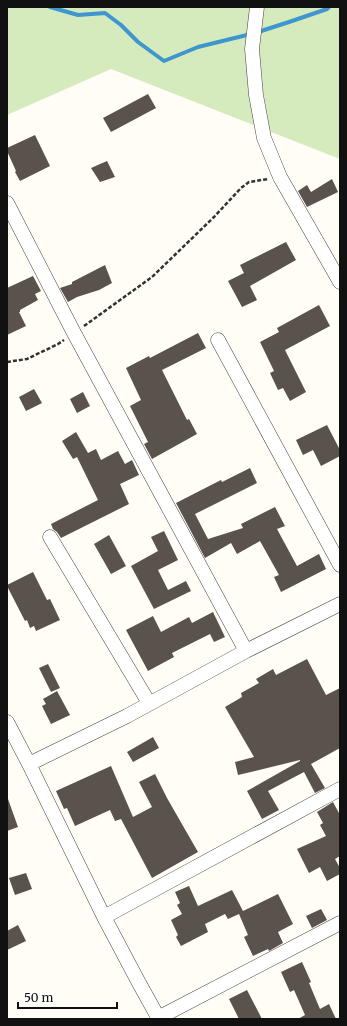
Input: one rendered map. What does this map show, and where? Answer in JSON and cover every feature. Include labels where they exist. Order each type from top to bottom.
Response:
[{"type":"street","points":[[258,7],[252,49],[256,95],[264,138],[280,177],[340,282]]},
{"type":"street","points":[[7,203],[74,333],[246,651]]},
{"type":"street","points":[[218,340],[340,565]]},
{"type":"street","points":[[50,537],[149,703]]},
{"type":"street","points":[[29,764],[127,716],[246,651],[340,604]]},
{"type":"street","points":[[7,722],[13,740],[29,764],[104,917],[159,1018],[340,923]]},
{"type":"street","points":[[104,917],[340,789]]},
{"type":"path","points":[[7,362],[27,359],[58,344],[104,313],[152,277],[214,217],[241,188],[249,182],[280,177]]},
{"type":"green space","points":[[7,7],[340,7],[340,159],[111,69],[7,115]]},
{"type":"building","points":[[148,94],[156,108],[111,132],[103,118]]},
{"type":"building","points":[[35,135],[50,166],[20,181],[15,172],[16,171],[7,148]]},
{"type":"building","points":[[107,161],[115,177],[100,182],[91,168]]},
{"type":"building","points":[[332,179],[338,192],[307,207],[298,191],[307,185],[311,192]]},
{"type":"building","points":[[286,242],[296,260],[250,286],[257,300],[242,307],[228,281],[244,273],[240,265]]},
{"type":"building","points":[[105,265],[112,283],[99,290],[77,297],[68,302],[60,288],[72,284],[72,282]]},
{"type":"building","points":[[33,276],[41,291],[35,294],[38,300],[19,312],[26,326],[7,335],[7,288]]},
{"type":"building","points":[[319,305],[330,326],[285,350],[306,392],[290,401],[283,388],[278,390],[270,373],[274,371],[260,342],[279,332],[277,328]]},
{"type":"building","points":[[198,333],[206,348],[162,370],[187,420],[189,419],[197,434],[152,459],[144,444],[148,442],[130,406],[141,400],[126,368],[149,356],[150,358]]},
{"type":"building","points":[[34,389],[42,403],[26,411],[19,397]]},
{"type":"building","points":[[83,392],[90,406],[77,413],[70,399]]},
{"type":"building","points":[[327,425],[340,450],[340,456],[321,466],[313,450],[303,455],[296,440]]},
{"type":"building","points":[[76,432],[88,453],[96,449],[101,460],[118,451],[125,464],[132,460],[139,475],[120,484],[129,504],[61,538],[53,529],[51,524],[98,500],[77,457],[73,459],[62,441]]},
{"type":"building","points":[[250,468],[257,483],[195,514],[208,539],[243,528],[241,524],[275,507],[285,526],[277,529],[297,566],[319,554],[326,569],[281,592],[274,577],[279,575],[260,541],[237,554],[231,543],[205,558],[176,503],[221,480],[222,482]]},
{"type":"building","points":[[164,531],[178,560],[158,570],[168,590],[186,581],[191,591],[154,609],[131,566],[158,551],[151,537]]},
{"type":"building","points":[[109,535],[126,566],[111,574],[94,544]]},
{"type":"building","points":[[33,572],[47,600],[50,599],[60,620],[36,631],[34,626],[30,628],[27,620],[25,621],[7,586]]},
{"type":"building","points":[[213,612],[225,637],[214,642],[210,634],[172,653],[174,657],[148,671],[126,630],[153,616],[161,632],[189,617],[192,623]]},
{"type":"building","points":[[307,659],[326,695],[340,688],[340,748],[311,764],[325,788],[315,793],[304,772],[268,791],[279,810],[262,819],[247,791],[300,760],[238,775],[235,762],[254,757],[225,707],[242,697],[241,693],[259,683],[256,679],[273,669],[276,675]]},
{"type":"building","points":[[48,664],[60,688],[51,692],[39,668]]},
{"type":"building","points":[[57,691],[70,715],[51,724],[42,706],[46,704],[43,699]]},
{"type":"building","points":[[153,737],[159,748],[133,762],[127,752]]},
{"type":"building","points":[[111,766],[133,817],[152,807],[139,782],[155,774],[198,852],[152,878],[121,819],[115,821],[110,810],[75,826],[67,808],[64,809],[56,791]]},
{"type":"building","points":[[7,799],[18,827],[7,831]]},
{"type":"building","points":[[333,802],[340,815],[340,856],[335,859],[340,868],[340,874],[327,881],[320,867],[309,873],[297,849],[326,836],[320,825],[323,823],[317,812]]},
{"type":"building","points":[[26,873],[32,889],[15,895],[9,878]]},
{"type":"building","points":[[189,886],[198,906],[232,890],[243,911],[278,894],[293,924],[278,932],[283,943],[269,951],[268,949],[253,956],[244,937],[248,935],[239,914],[228,919],[225,914],[205,924],[208,932],[181,946],[176,937],[178,935],[171,920],[182,914],[177,905],[180,903],[175,892]]},
{"type":"building","points":[[321,909],[327,920],[312,928],[306,916]]},
{"type":"building","points":[[18,925],[26,941],[7,950],[7,931]]},
{"type":"building","points":[[302,962],[311,982],[309,983],[320,1009],[329,1004],[336,1019],[298,1019],[305,1015],[294,990],[290,992],[281,972]]},
{"type":"building","points":[[247,990],[262,1019],[239,1019],[229,999]]},
{"type":"waterway","points":[[50,7],[78,15],[105,13],[121,25],[138,42],[164,61],[198,47],[251,34]]},
{"type":"waterway","points":[[258,32],[327,9],[329,7]]}]
